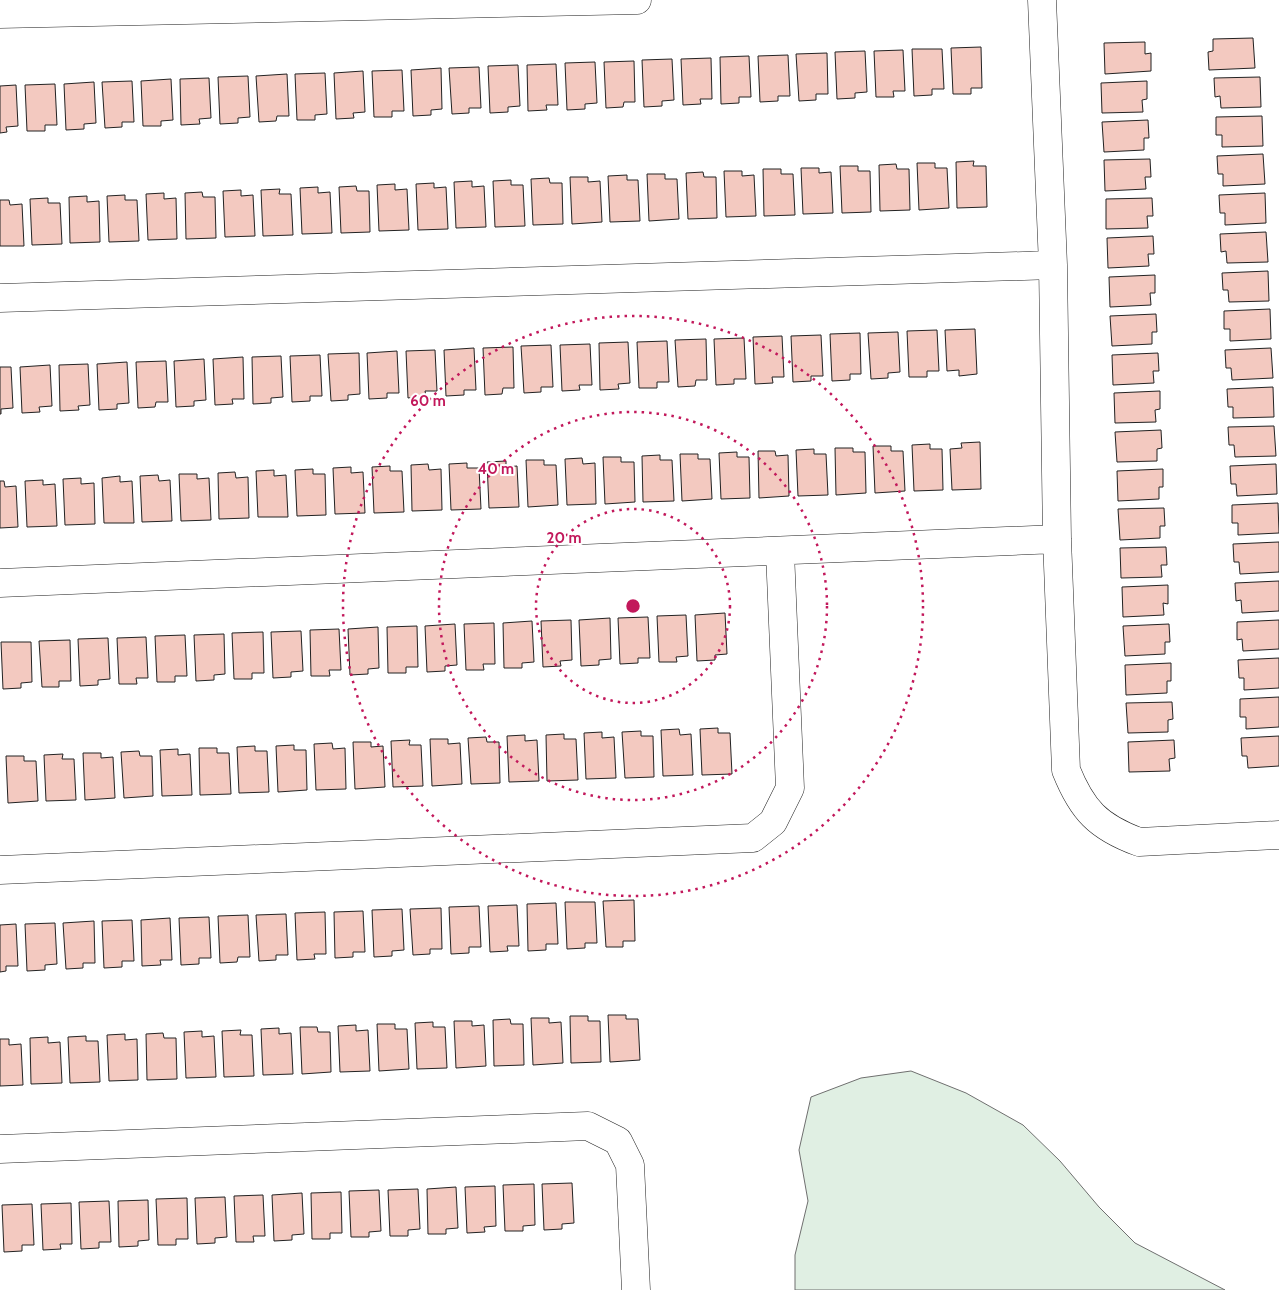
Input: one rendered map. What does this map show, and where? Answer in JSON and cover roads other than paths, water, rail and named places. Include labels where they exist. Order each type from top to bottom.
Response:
[{"type":"street","points":[[0,14],[637,0]]},
{"type":"street","points":[[1042,0],[1053,265],[1057,539],[1066,770],[1074,789],[1085,807],[1099,822],[1118,834],[1139,842],[1279,835]]},
{"type":"street","points":[[0,298],[1053,265]]},
{"type":"street","points":[[0,583],[1057,539]]},
{"type":"street","points":[[0,870],[753,838],[773,822],[790,788],[780,552]]},
{"type":"street","points":[[0,1149],[588,1126],[618,1141],[630,1165],[636,1290]]}]
